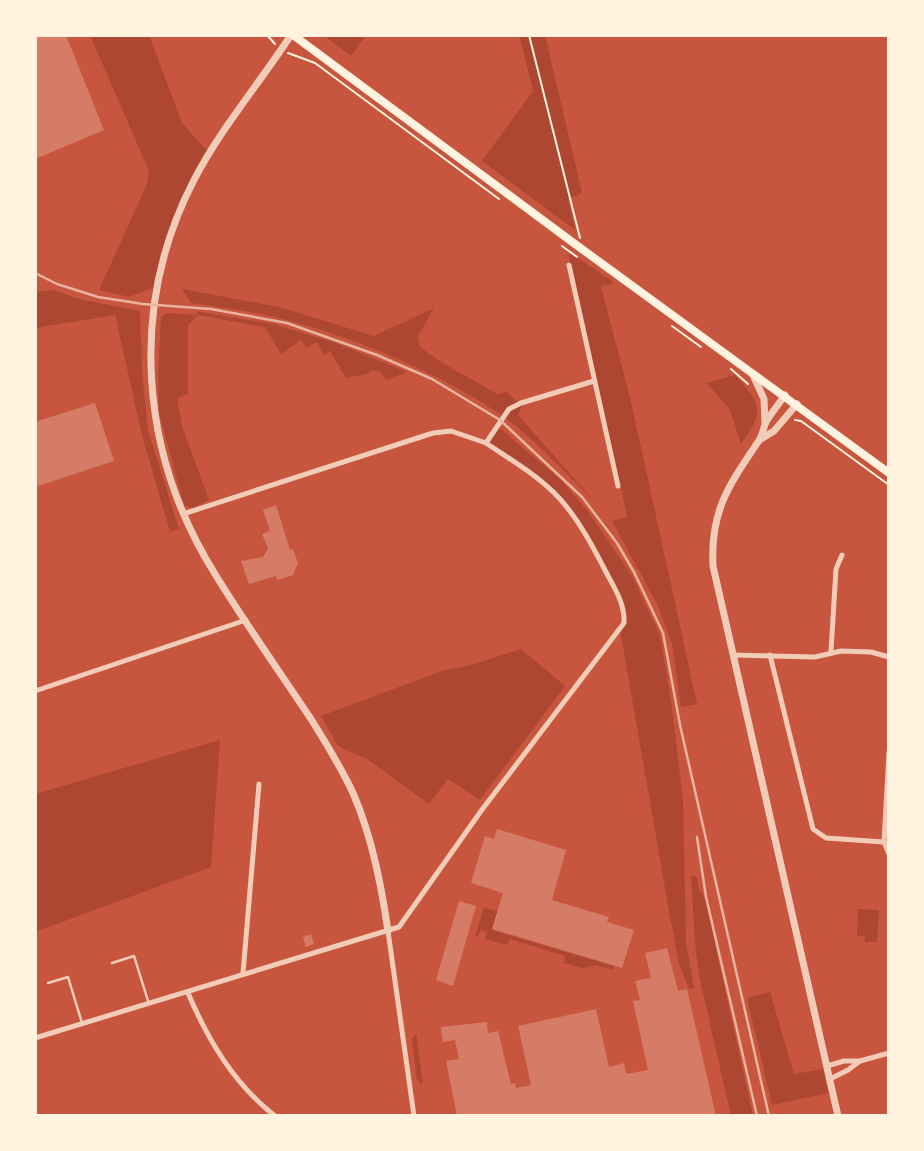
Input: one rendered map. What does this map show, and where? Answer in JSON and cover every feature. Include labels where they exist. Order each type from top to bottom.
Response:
[{"type":"main road","points":[[292,35],[889,472]]},
{"type":"street","points":[[292,35],[233,116],[194,181],[167,247],[153,323],[150,372],[153,413],[163,456],[183,514],[208,563],[326,741],[353,793],[376,862],[414,1116]]},
{"type":"street","points":[[569,265],[618,486]]},
{"type":"street","points":[[751,371],[764,399],[765,424],[761,439],[726,491],[714,527],[713,566],[838,1116]]},
{"type":"street","points":[[486,443],[509,409],[520,403],[594,381]]},
{"type":"street","points":[[765,424],[785,395]]},
{"type":"street","points":[[761,439],[774,431],[797,404]]},
{"type":"street","points":[[35,1038],[399,927],[481,811],[624,623],[625,610],[613,584],[589,540],[559,499],[526,470],[486,443],[451,432],[433,433],[183,514]]},
{"type":"street","points":[[831,651],[836,569],[842,555]]},
{"type":"street","points":[[35,691],[246,621]]},
{"type":"street","points":[[733,655],[815,657],[831,651],[871,652],[889,657]]},
{"type":"street","points":[[770,655],[813,829],[827,838],[884,842]]},
{"type":"street","points":[[889,752],[884,842],[889,854]]},
{"type":"street","points":[[243,973],[259,784]]},
{"type":"street","points":[[188,993],[202,1027],[219,1054],[240,1083],[275,1116]]},
{"type":"street","points":[[827,1066],[889,1053]]},
{"type":"street","points":[[830,1079],[860,1061]]},
{"type":"lane","points":[[112,963],[134,956],[149,1004]]},
{"type":"lane","points":[[48,983],[68,976],[82,1023]]},
{"type":"path","points":[[267,35],[295,57],[315,63],[504,203]]},
{"type":"path","points":[[529,35],[565,184],[581,237]]},
{"type":"path","points":[[558,242],[583,260]]},
{"type":"path","points":[[671,325],[704,349]]},
{"type":"path","points":[[726,364],[751,389]]},
{"type":"path","points":[[788,416],[801,421],[889,485]]},
{"type":"shaded area","points":[[90,35],[149,35],[182,123],[209,153],[185,200],[158,286],[129,297],[99,290],[147,184],[149,171]]},
{"type":"shaded area","points":[[323,35],[366,35],[351,56]]},
{"type":"shaded area","points":[[519,35],[545,35],[582,193],[568,199],[575,230],[482,161],[533,91]]},
{"type":"shaded area","points":[[569,252],[613,284],[601,286],[632,406],[697,704],[681,707],[672,644],[657,604],[612,521],[627,517],[569,265]]},
{"type":"shaded area","points":[[182,289],[279,307],[374,336],[434,308],[418,336],[420,347],[497,394],[507,392],[522,406],[518,415],[594,501],[516,426],[480,401],[424,371],[394,357],[303,324],[191,303]]},
{"type":"shaded area","points":[[53,290],[79,299],[140,311],[142,373],[148,430],[179,529],[170,532],[142,435],[115,315],[35,328],[35,292]]},
{"type":"shaded area","points":[[196,311],[273,324],[336,343],[407,372],[386,380],[381,372],[373,370],[367,374],[346,378],[330,351],[324,355],[317,342],[306,348],[301,340],[281,354],[265,327],[198,315],[188,325],[188,394],[177,398],[182,426],[209,500],[193,508],[184,505],[159,413],[158,377],[161,317],[167,313],[197,315]]},
{"type":"shaded area","points":[[735,375],[751,394],[757,408],[754,424],[741,444],[730,410],[707,383]]},
{"type":"shaded area","points":[[496,425],[560,479],[587,510],[632,576],[660,635],[683,800],[686,942],[694,988],[689,989],[679,964],[670,917],[621,635],[625,610],[587,537],[569,510],[533,475],[486,443]]},
{"type":"shaded area","points":[[521,649],[565,686],[480,800],[448,779],[429,804],[367,759],[338,746],[321,716],[442,671]]},
{"type":"shaded area","points":[[220,740],[211,867],[35,932],[35,794]]},
{"type":"shaded area","points":[[691,875],[697,877],[699,889],[705,899],[753,1116],[731,1116],[700,980]]},
{"type":"shaded area","points":[[484,908],[498,911],[492,930],[614,966],[613,970],[596,965],[582,968],[564,963],[565,956],[510,939],[507,945],[485,939],[487,932],[481,930],[478,936],[475,936]]},
{"type":"shaded area","points":[[858,909],[879,910],[877,942],[865,942],[865,936],[857,936]]},
{"type":"shaded area","points":[[770,992],[794,1074],[823,1069],[828,1093],[772,1105],[747,998]]},
{"type":"shaded area","points":[[416,1033],[423,1084],[417,1080],[412,1040]]},
{"type":"building","points":[[35,35],[66,35],[104,130],[35,159]]},
{"type":"building","points":[[95,403],[114,461],[35,487],[35,422]]},
{"type":"building","points":[[276,505],[290,550],[293,549],[298,563],[293,575],[277,580],[276,576],[249,584],[241,561],[263,557],[268,548],[262,534],[270,531],[263,510]]},
{"type":"building","points":[[497,829],[566,850],[552,900],[609,917],[607,922],[634,930],[622,968],[492,929],[503,893],[471,883],[485,836],[494,839]]},
{"type":"building","points":[[459,901],[476,906],[453,986],[436,980]]},
{"type":"building","points":[[311,934],[314,944],[306,947],[303,937]]},
{"type":"building","points":[[667,948],[678,991],[687,989],[716,1116],[457,1116],[446,1061],[459,1059],[455,1040],[443,1042],[441,1027],[487,1022],[488,1033],[498,1031],[511,1084],[515,1083],[516,1088],[531,1085],[518,1026],[596,1009],[609,1067],[624,1063],[626,1074],[648,1070],[633,1001],[640,1000],[635,981],[651,978],[645,953]]},
{"type":"railway","points":[[35,273],[57,284],[98,297],[143,304],[211,309],[287,323],[377,355],[432,379],[500,420],[582,497],[617,543],[663,633],[680,725],[769,1116]]},
{"type":"railway","points":[[697,837],[706,897],[757,1116]]}]
